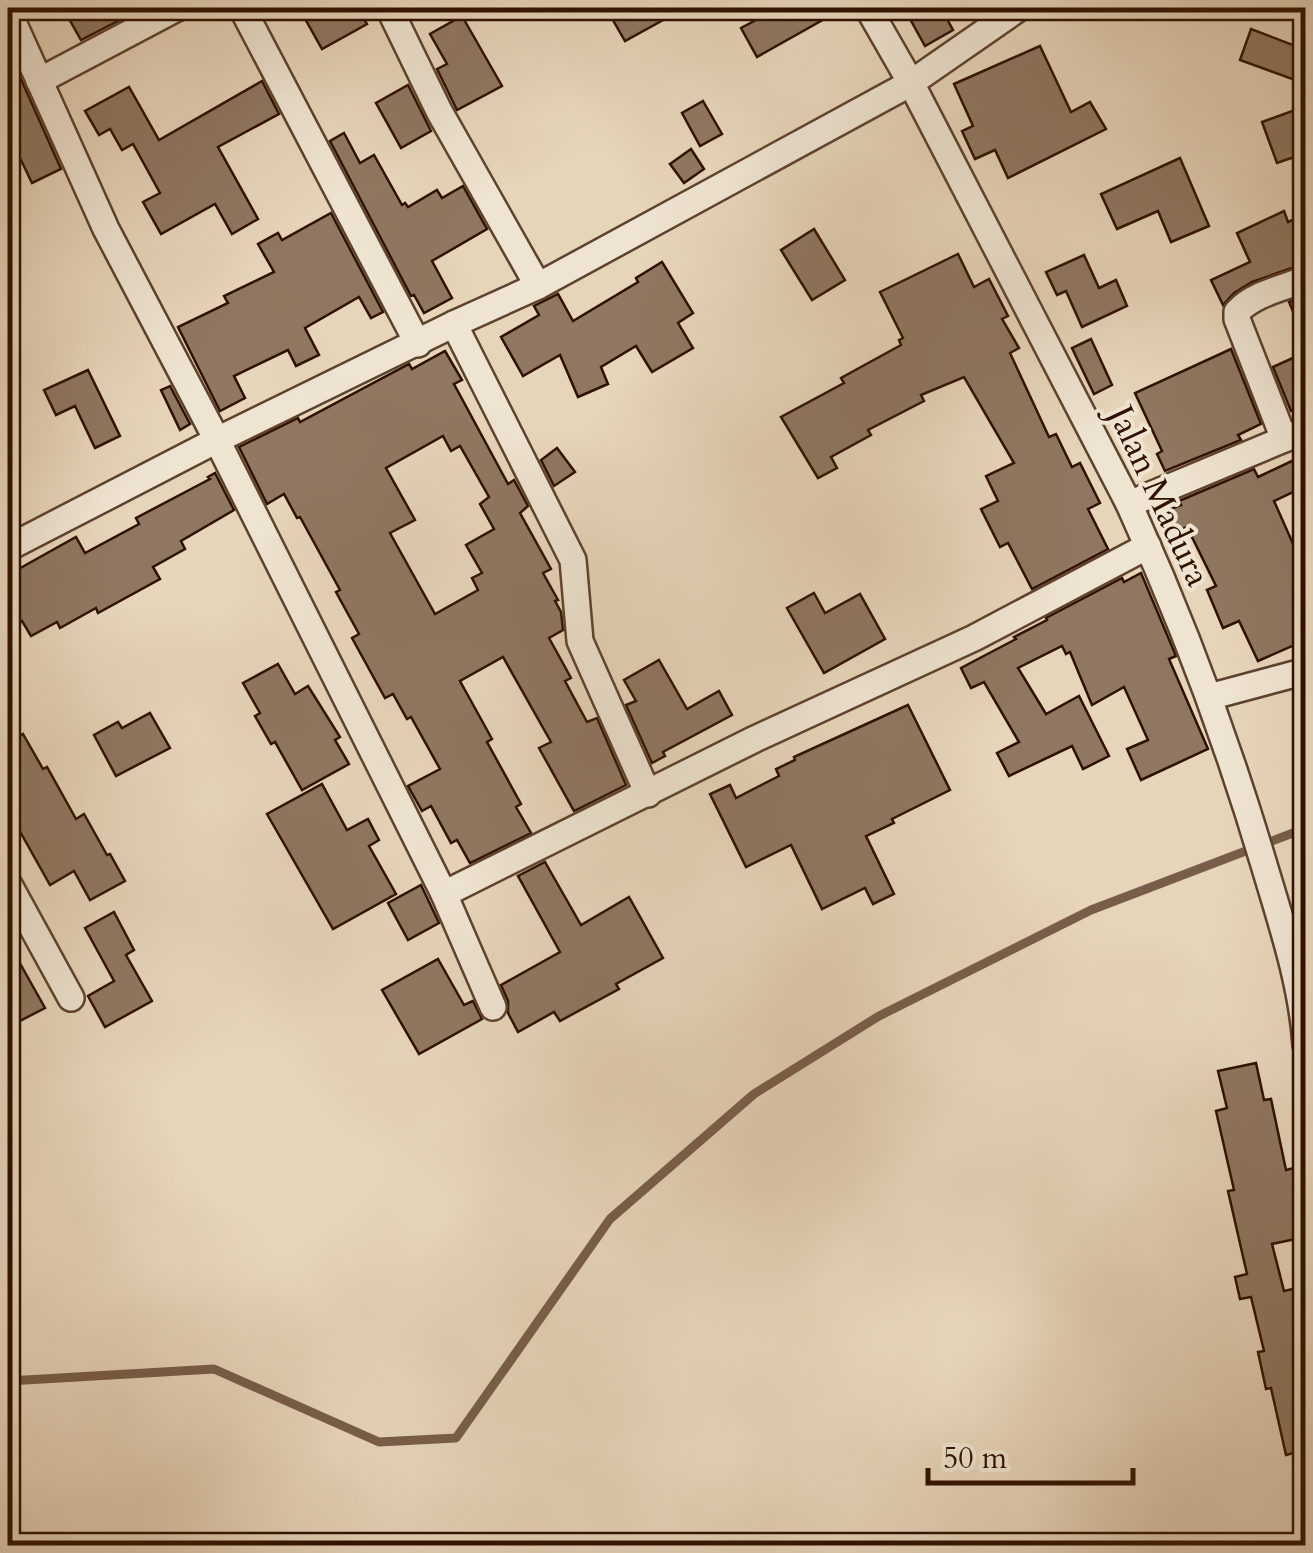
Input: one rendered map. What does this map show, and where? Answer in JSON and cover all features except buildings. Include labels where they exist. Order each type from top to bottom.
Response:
[{"type":"street","points":[[39,82],[178,8]]},
{"type":"street","points":[[242,8],[418,344]]},
{"type":"street","points":[[389,8],[439,111],[538,286]]},
{"type":"street","name":"Jalan Madura","points":[[868,8],[1148,546],[1209,697],[1243,795],[1304,1015],[1306,1045]]},
{"type":"street","points":[[8,548],[218,440],[538,286],[910,83],[1019,8]]},
{"type":"street","points":[[8,11],[106,229],[218,440],[444,894],[493,1007]]},
{"type":"street","points":[[1129,504],[1295,434],[1236,312],[1254,299],[1306,279]]},
{"type":"street","points":[[454,324],[573,560],[580,641],[648,794]]},
{"type":"street","points":[[444,894],[754,740],[974,638],[1148,546]]},
{"type":"street","points":[[1209,697],[1306,671]]},
{"type":"street","points":[[8,883],[71,998]]},
{"type":"waterway","points":[[8,1381],[214,1369],[379,1442],[456,1438],[610,1219],[754,1094],[879,1016],[1091,910],[1306,828]]}]
